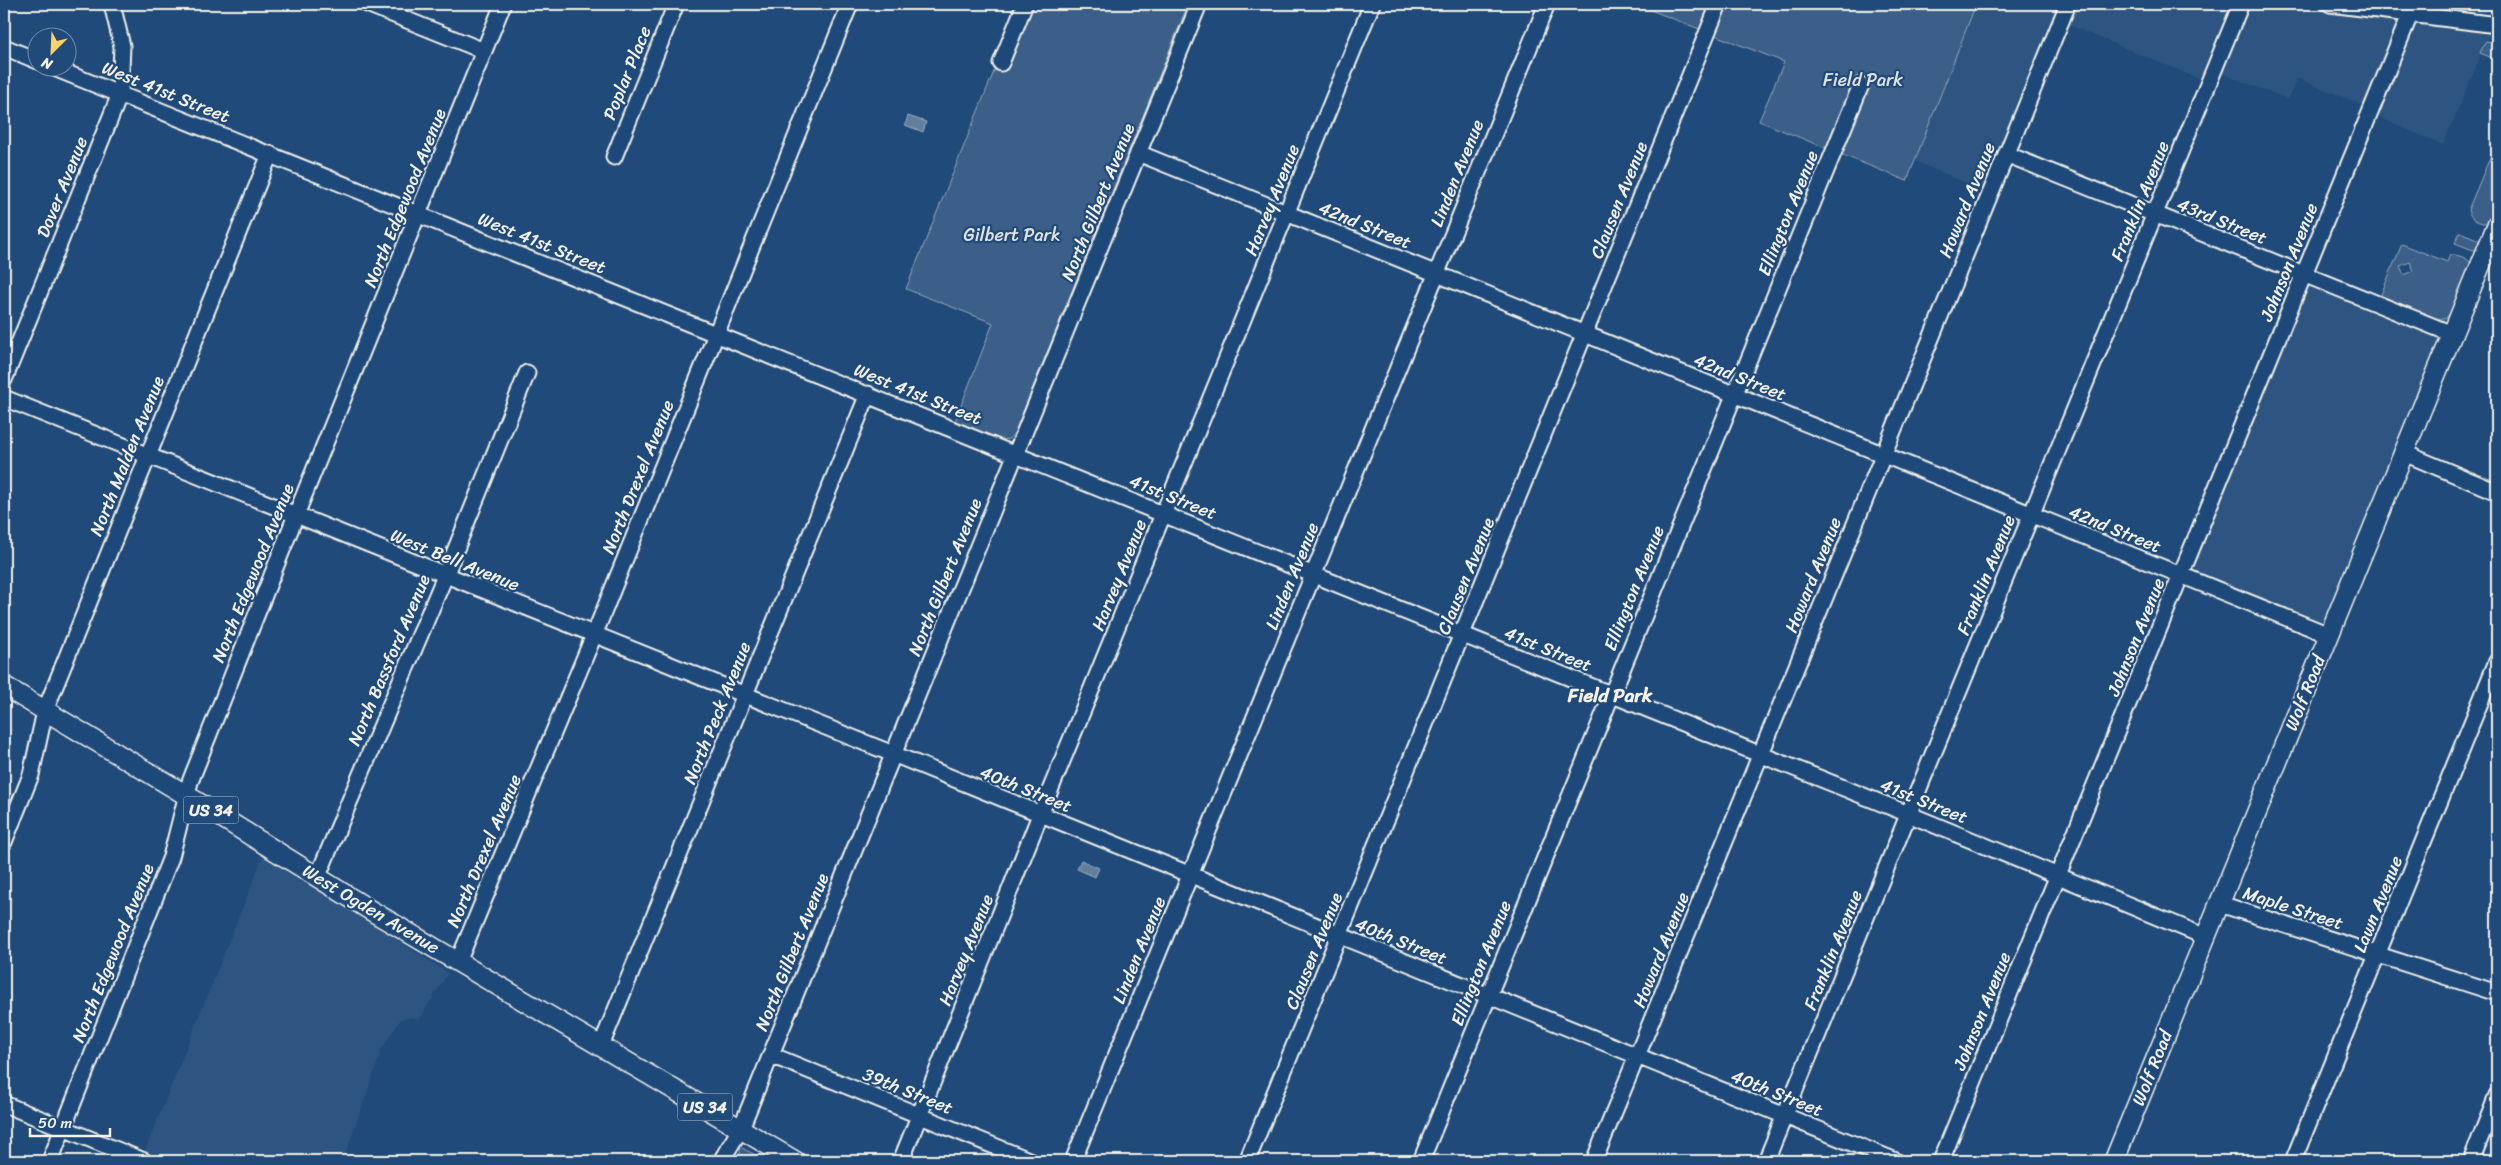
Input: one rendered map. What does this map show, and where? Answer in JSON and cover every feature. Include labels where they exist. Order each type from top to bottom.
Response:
[{"type":"main road","name":"Wolf Road","points":[[2114,1161],[2497,225]]},
{"type":"main road","name":"West Ogden Avenue","points":[[4,686],[186,794],[317,878],[741,1128]]},
{"type":"main road","name":"US 34","points":[[741,1128],[796,1161]]},
{"type":"street","name":"Dover Avenue","points":[[4,380],[120,94],[122,46],[112,4]]},
{"type":"street","points":[[367,4],[484,51]]},
{"type":"street","name":"North Edgewood Avenue","points":[[50,1161],[171,857],[186,794],[296,515],[503,4]]},
{"type":"street","name":"Poplar Place","points":[[614,157],[676,4]]},
{"type":"street","name":"North Drexel Avenue","points":[[458,962],[594,636],[850,4]]},
{"type":"street","points":[[1001,63],[1024,4]]},
{"type":"street","name":"North Gilbert Avenue","points":[[721,1161],[741,1128],[1198,4]]},
{"type":"street","name":"Harvey Avenue","points":[[901,1161],[1040,815],[1165,514],[1372,4]]},
{"type":"street","name":"Linden Avenue","points":[[1072,1161],[1546,4]]},
{"type":"street","name":"Clausen Avenue","points":[[1247,1161],[1719,4]]},
{"type":"street","name":"Howard Avenue","points":[[1594,1161],[1638,1057],[1882,454],[2068,4]]},
{"type":"street","name":"Franklin Avenue","points":[[1766,1161],[2241,4]]},
{"type":"street","points":[[2330,4],[2497,26]]},
{"type":"street","name":"Johnson Avenue","points":[[1941,1161],[2410,15]]},
{"type":"street","points":[[4,47],[28,57]]},
{"type":"street","name":"West 41st Street","points":[[78,77],[1015,454]]},
{"type":"street","name":"Ellington Avenue","points":[[1421,1161],[1861,85]]},
{"type":"street","name":"42nd Street","points":[[1138,153],[2329,635]]},
{"type":"street","name":"North Malden Avenue","points":[[4,842],[30,775],[45,711],[270,154]]},
{"type":"street","name":"43rd Street","points":[[2006,154],[2452,334]]},
{"type":"street","name":"North Bassford Avenue","points":[[317,878],[445,576],[527,373]]},
{"type":"street","name":"North Peck Avenue","points":[[601,1046],[868,394]]},
{"type":"street","name":"West Bell Avenue","points":[[4,398],[594,636],[893,754]]},
{"type":"street","points":[[2404,453],[2497,492]]},
{"type":"street","name":"41st Street","points":[[1015,454],[1909,815],[2206,938]]},
{"type":"street","name":"Lawn Avenue","points":[[2293,1161],[2497,662]]},
{"type":"street","name":"40th Street","points":[[893,754],[1896,1161]]},
{"type":"street","name":"Maple Street","points":[[2220,904],[2497,992]]},
{"type":"street","name":"39th Street","points":[[771,1055],[1031,1161]]},
{"type":"street","points":[[2471,1161],[2497,1096]]},
{"type":"street","points":[[4,1104],[144,1161]]},
{"type":"shaded area","points":[[1976,4],[2064,4],[1987,192],[1915,161]]},
{"type":"shaded area","points":[[2072,4],[2291,4],[2402,18],[2365,106],[2297,78],[2288,99],[2207,68],[2202,80],[2064,23]]},
{"type":"shaded area","points":[[2413,19],[2492,29],[2443,145],[2374,115]]},
{"type":"shaded area","points":[[908,116],[926,122],[923,132],[905,125]]},
{"type":"shaded area","points":[[2306,278],[2448,336],[2327,632],[2185,574]]},
{"type":"shaded area","points":[[264,854],[448,973],[419,1020],[413,1017],[401,1019],[380,1051],[379,1059],[343,1161],[141,1161]]},
{"type":"shaded area","points":[[1081,860],[1099,868],[1095,877],[1077,869]]},
{"type":"green space","name":"Gilbert Park","points":[[1033,4],[1179,4],[1187,7],[1015,432],[1009,439],[1001,440],[955,421],[993,323],[906,289],[997,64],[1007,68]]},
{"type":"green space","name":"Field Park","points":[[1635,4],[1976,4],[1907,181],[1759,121],[1784,62]]},
{"type":"green space","points":[[2486,41],[2497,43],[2497,60],[2480,53]]},
{"type":"green space","points":[[2494,148],[2497,149],[2497,202],[2489,223],[2482,223],[2473,219],[2468,210]]},
{"type":"green space","points":[[2460,232],[2477,239],[2481,244],[2478,249],[2473,250],[2455,243]]},
{"type":"green space","points":[[2402,244],[2447,262],[2450,255],[2456,255],[2468,260],[2472,264],[2452,311],[2445,319],[2430,318],[2380,297]],"holes":[[[2410,262],[2414,271],[2404,275],[2400,266]]]},
{"type":"green space","points":[[740,1147],[767,1161],[740,1161]]},
{"type":"district","name":"Field Park","points":[[1610,695]]}]
